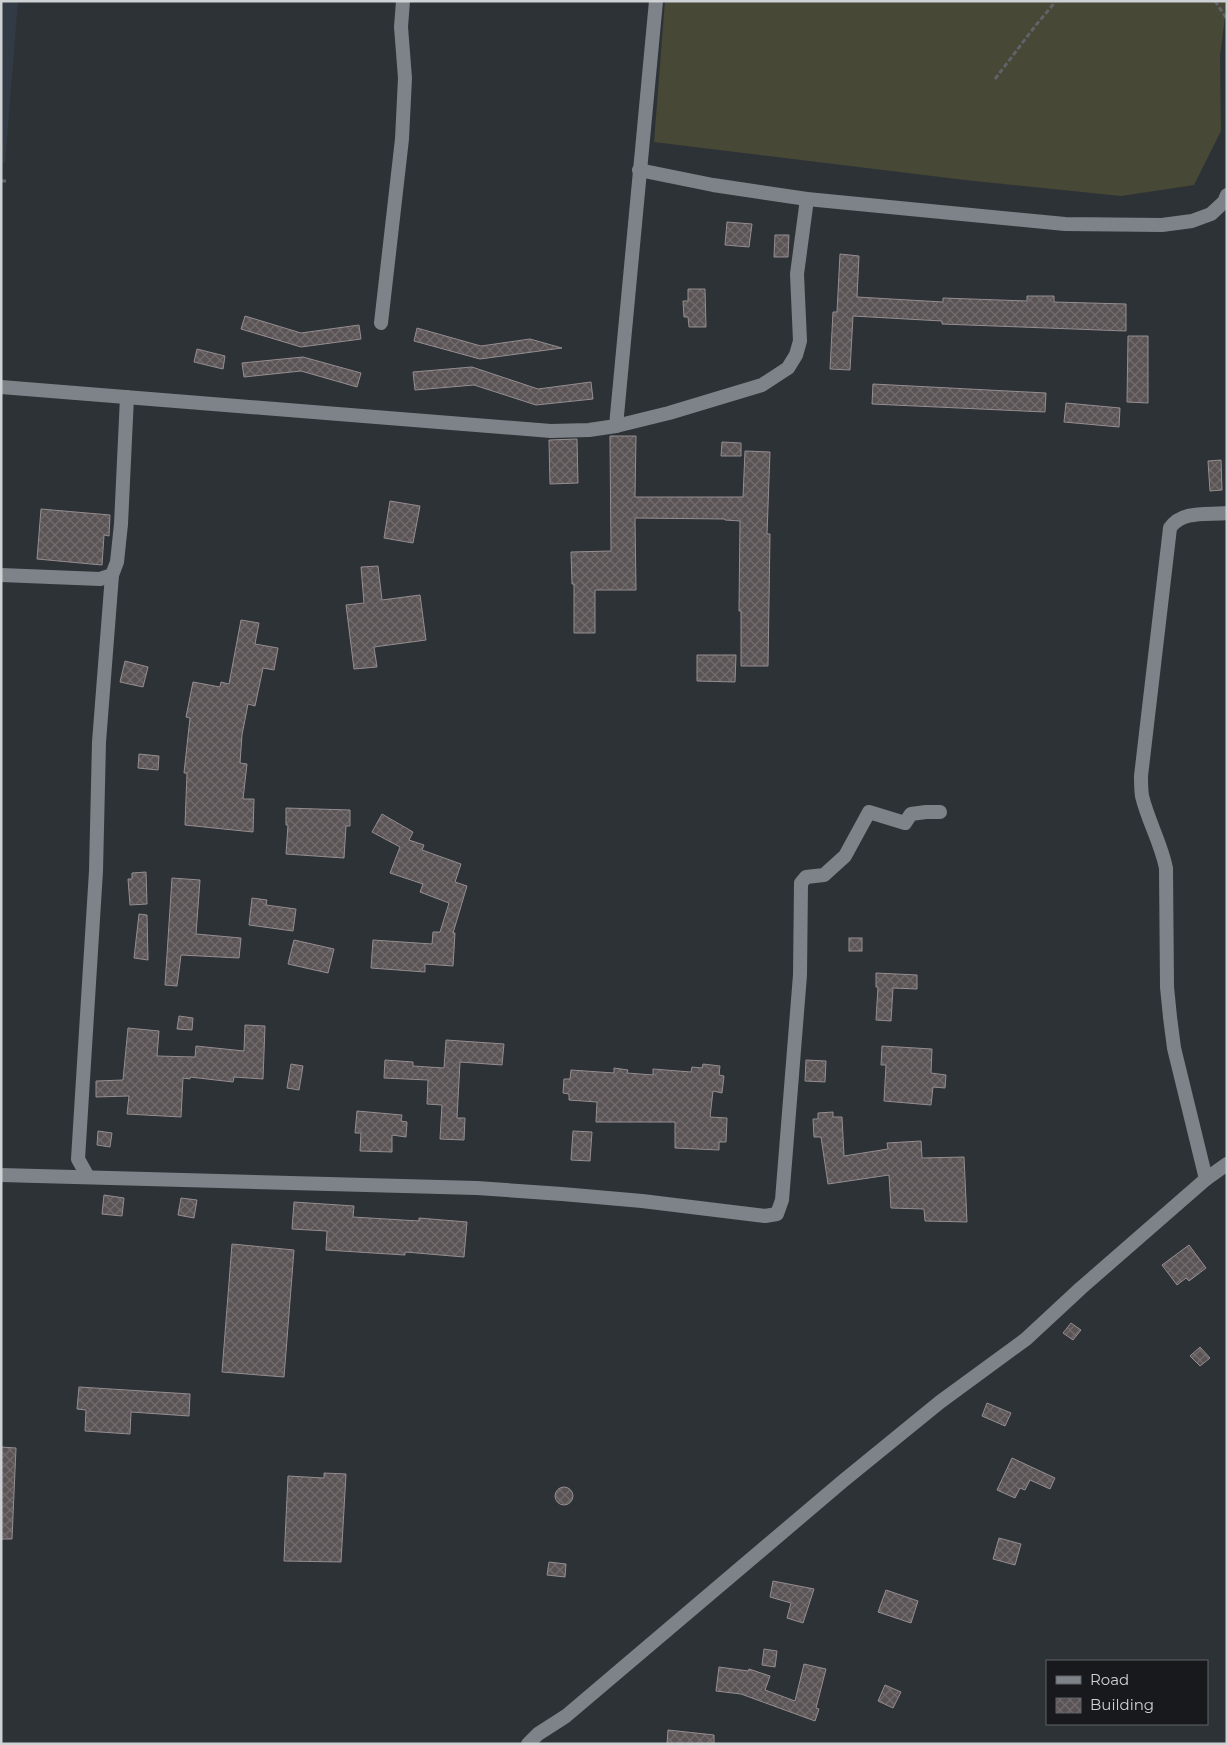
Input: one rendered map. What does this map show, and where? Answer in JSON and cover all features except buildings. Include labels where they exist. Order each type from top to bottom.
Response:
[{"type":"street","points":[[381,324],[402,138],[404,86],[401,27],[403,1]]},
{"type":"street","points":[[616,426],[656,1]]},
{"type":"street","points":[[639,170],[713,185],[807,199],[1065,224],[1162,225],[1192,221],[1211,214],[1224,202],[1227,196]]},
{"type":"street","points":[[1,387],[551,431],[589,430],[616,426],[669,413],[762,385],[788,368],[796,355],[800,341],[798,274],[807,199]]},
{"type":"street","points":[[88,1177],[78,1160],[96,871],[99,742],[112,575],[118,562],[127,397]]},
{"type":"street","points":[[1206,1179],[1174,1048],[1167,987],[1166,868],[1142,795],[1141,776],[1170,528],[1176,520],[1188,514],[1227,513]]},
{"type":"street","points":[[1,575],[100,579],[112,575]]},
{"type":"street","points":[[1,1175],[477,1188],[632,1200],[756,1216],[777,1214],[782,1200],[800,975],[801,883],[806,876],[824,875],[845,856],[870,812],[905,823],[911,814],[940,812]]},
{"type":"street","points":[[528,1744],[538,1734],[566,1716],[747,1561],[798,1521],[843,1481],[940,1402],[1026,1339],[1081,1288],[1206,1179],[1227,1164]]},
{"type":"path","points":[[995,79],[1056,1]]},
{"type":"path","points":[[1215,1],[1227,19]]},
{"type":"shaded area","points":[[1,1],[18,1],[5,163],[1,163]]},
{"type":"green space","points":[[665,1],[1227,1],[1220,56],[1221,131],[1194,185],[1121,196],[965,180],[654,142]]}]
